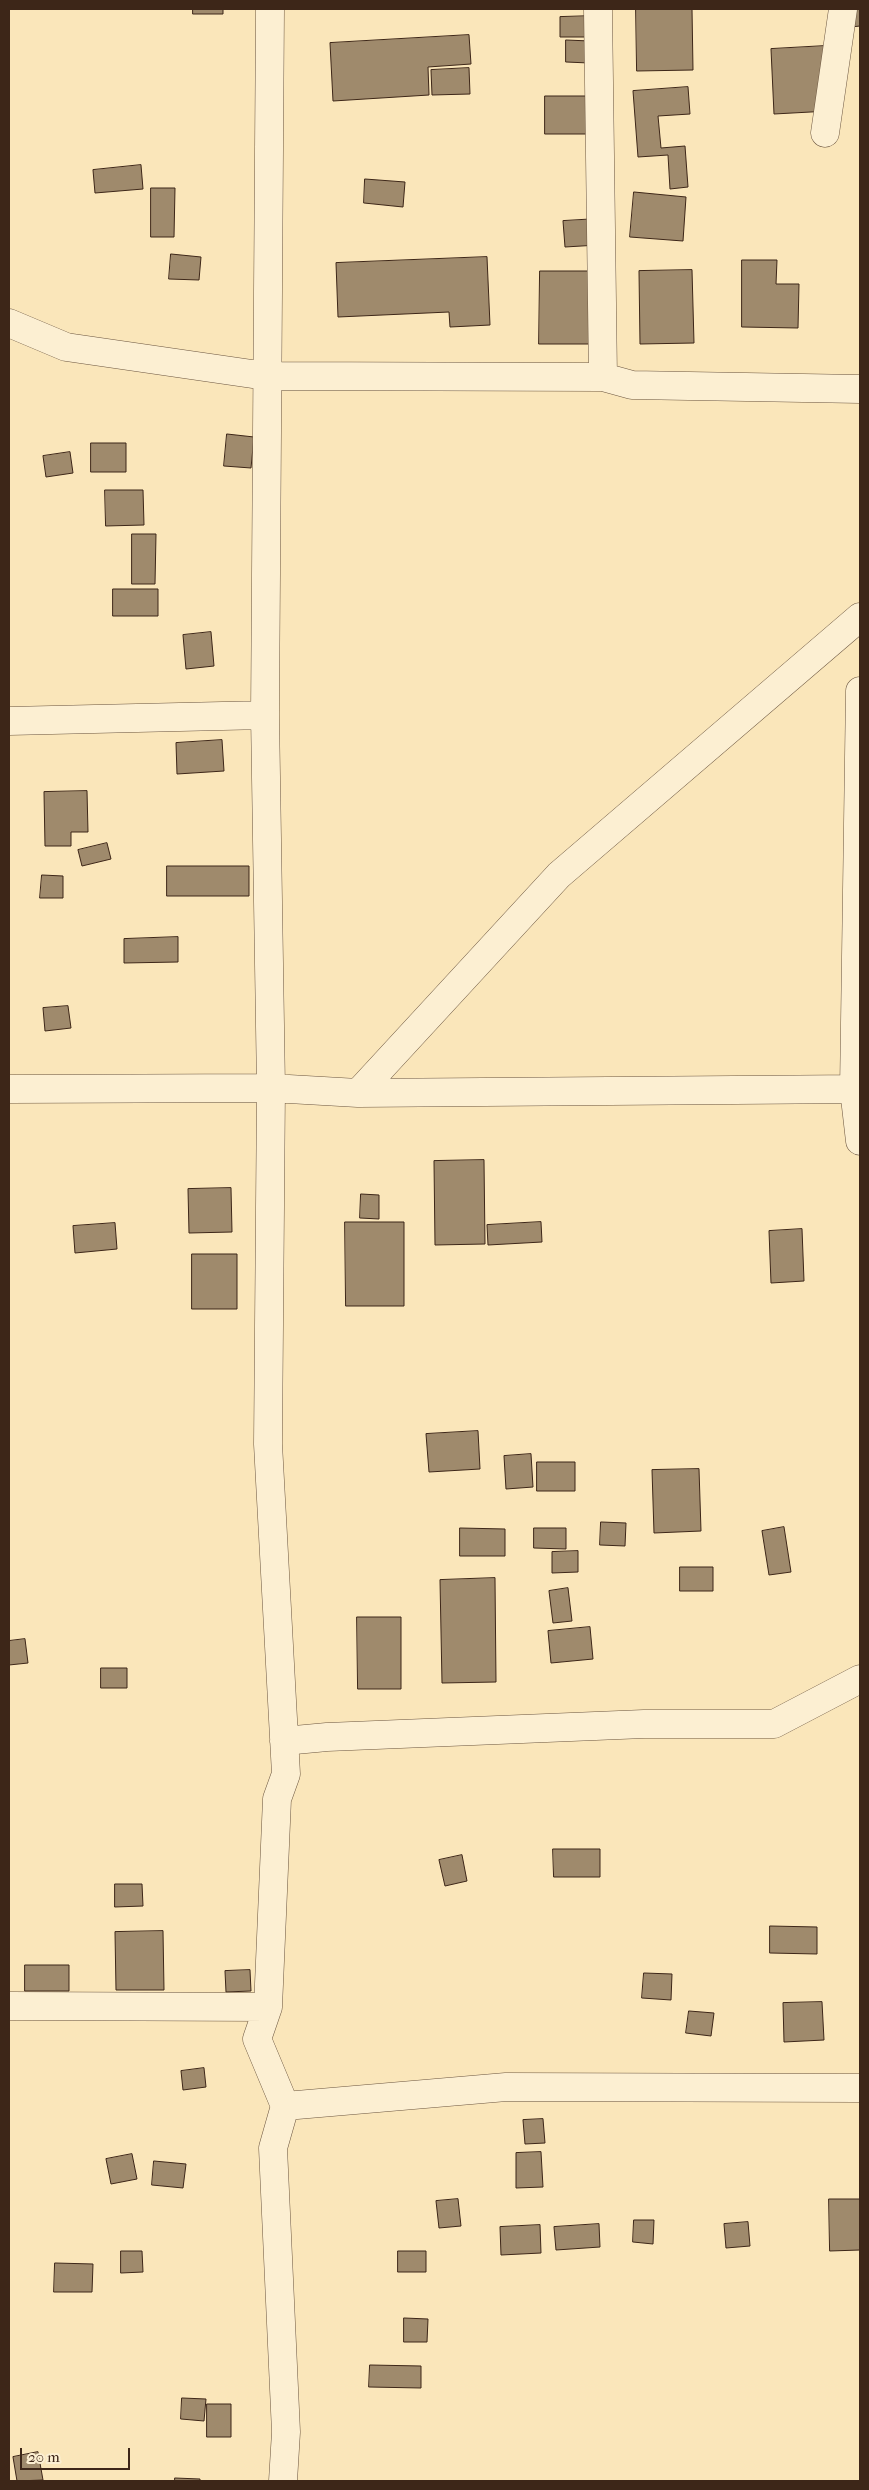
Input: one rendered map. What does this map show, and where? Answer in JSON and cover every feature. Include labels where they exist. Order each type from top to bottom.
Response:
[{"type":"street","points":[[270,9],[265,715],[271,1088],[268,1444],[286,1774],[277,1799],[268,2006],[257,2039],[285,2106],[273,2148],[286,2432],[282,2481]]},
{"type":"street","points":[[598,9],[603,376]]},
{"type":"street","points":[[825,133],[843,9]]},
{"type":"street","points":[[9,323],[66,347],[266,376],[603,376],[632,385],[860,389]]},
{"type":"street","points":[[358,1093],[560,875],[860,617]]},
{"type":"street","points":[[860,691],[857,1089],[860,1141]]},
{"type":"street","points":[[9,721],[265,715]]},
{"type":"street","points":[[9,1088],[271,1088],[358,1093],[857,1089]]},
{"type":"street","points":[[284,1741],[327,1736],[644,1724],[774,1724],[860,1679]]},
{"type":"street","points":[[9,2006],[268,2006]]},
{"type":"street","points":[[285,2106],[506,2087],[860,2088]]},
{"type":"building","points":[[193,9],[223,9],[223,14],[193,14]]},
{"type":"building","points":[[636,9],[692,9],[693,70],[637,71]]},
{"type":"building","points":[[850,9],[860,9],[860,26],[851,27]]},
{"type":"building","points":[[593,16],[593,37],[560,37],[560,17]]},
{"type":"building","points":[[469,35],[471,64],[428,67],[429,95],[333,101],[330,43]]},
{"type":"building","points":[[566,40],[590,41],[589,63],[566,62]]},
{"type":"building","points":[[825,46],[829,111],[774,114],[771,49]]},
{"type":"building","points":[[469,68],[470,94],[432,95],[431,70]]},
{"type":"building","points":[[688,87],[690,114],[658,116],[661,148],[685,146],[688,187],[670,189],[668,155],[638,157],[633,91]]},
{"type":"building","points":[[545,96],[594,96],[594,134],[545,134]]},
{"type":"building","points":[[141,165],[143,189],[95,193],[93,170]]},
{"type":"building","points":[[365,179],[405,182],[403,207],[364,203]]},
{"type":"building","points":[[151,188],[175,188],[174,237],[151,237]]},
{"type":"building","points":[[634,192],[686,197],[683,241],[630,237]]},
{"type":"building","points":[[597,219],[598,245],[565,247],[563,221]]},
{"type":"building","points":[[171,254],[201,257],[199,280],[169,279]]},
{"type":"building","points":[[487,257],[490,325],[450,327],[449,312],[338,317],[336,263]]},
{"type":"building","points":[[742,260],[777,260],[776,284],[799,284],[798,328],[742,327]]},
{"type":"building","points":[[692,270],[694,343],[640,344],[639,271]]},
{"type":"building","points":[[540,271],[597,271],[596,344],[539,344]]},
{"type":"building","points":[[227,434],[254,437],[251,468],[224,466]]},
{"type":"building","points":[[91,443],[126,443],[126,472],[91,472]]},
{"type":"building","points":[[70,452],[73,473],[46,477],[43,456]]},
{"type":"building","points":[[105,490],[143,490],[144,525],[106,526]]},
{"type":"building","points":[[132,534],[156,534],[155,584],[132,584]]},
{"type":"building","points":[[113,589],[158,589],[158,616],[113,616]]},
{"type":"building","points":[[211,632],[214,666],[186,669],[183,635]]},
{"type":"building","points":[[222,740],[224,771],[177,774],[176,743]]},
{"type":"building","points":[[87,791],[88,832],[71,832],[71,846],[45,846],[44,792]]},
{"type":"building","points":[[107,843],[111,859],[82,866],[78,850]]},
{"type":"building","points":[[167,866],[249,866],[249,896],[167,896]]},
{"type":"building","points":[[42,875],[63,876],[63,898],[40,898]]},
{"type":"building","points":[[178,937],[178,962],[124,963],[124,939]]},
{"type":"building","points":[[68,1006],[71,1028],[45,1031],[43,1008]]},
{"type":"building","points":[[484,1160],[485,1244],[435,1245],[434,1161]]},
{"type":"building","points":[[231,1188],[232,1232],[189,1233],[188,1189]]},
{"type":"building","points":[[361,1194],[379,1195],[379,1219],[360,1218]]},
{"type":"building","points":[[345,1222],[404,1222],[404,1306],[346,1306]]},
{"type":"building","points":[[541,1222],[542,1242],[488,1245],[487,1225]]},
{"type":"building","points":[[115,1223],[117,1249],[75,1253],[73,1226]]},
{"type":"building","points":[[802,1229],[804,1281],[771,1283],[769,1231]]},
{"type":"building","points":[[192,1254],[237,1254],[237,1309],[192,1309]]},
{"type":"building","points":[[478,1431],[480,1469],[429,1472],[426,1434]]},
{"type":"building","points":[[531,1454],[533,1487],[506,1489],[504,1456]]},
{"type":"building","points":[[537,1462],[575,1462],[575,1491],[537,1491]]},
{"type":"building","points":[[699,1469],[701,1531],[654,1533],[652,1470]]},
{"type":"building","points":[[601,1522],[626,1523],[625,1546],[600,1545]]},
{"type":"building","points":[[784,1527],[791,1572],[769,1575],[762,1531]]},
{"type":"building","points":[[460,1528],[505,1529],[505,1556],[460,1556]]},
{"type":"building","points":[[534,1528],[566,1528],[566,1549],[534,1548]]},
{"type":"building","points":[[578,1551],[578,1572],[552,1573],[552,1552]]},
{"type":"building","points":[[680,1567],[713,1567],[713,1591],[680,1591]]},
{"type":"building","points":[[495,1578],[496,1682],[442,1683],[440,1580]]},
{"type":"building","points":[[568,1588],[572,1621],[553,1623],[549,1591]]},
{"type":"building","points":[[357,1617],[401,1617],[401,1689],[358,1689]]},
{"type":"building","points":[[590,1627],[593,1659],[551,1663],[548,1631]]},
{"type":"building","points":[[25,1639],[28,1663],[9,1665],[9,1641]]},
{"type":"building","points":[[101,1668],[127,1668],[127,1688],[101,1688]]},
{"type":"building","points":[[553,1849],[600,1849],[600,1877],[554,1877]]},
{"type":"building","points":[[462,1855],[467,1881],[445,1886],[439,1860]]},
{"type":"building","points":[[115,1884],[142,1884],[143,1906],[115,1907]]},
{"type":"building","points":[[770,1926],[817,1927],[817,1954],[770,1953]]},
{"type":"building","points":[[163,1931],[164,1990],[116,1990],[115,1932]]},
{"type":"building","points":[[25,1965],[69,1965],[69,1991],[25,1991]]},
{"type":"building","points":[[250,1970],[251,1991],[226,1992],[225,1971]]},
{"type":"building","points":[[644,1973],[672,1974],[671,2000],[642,1998]]},
{"type":"building","points":[[822,2002],[824,2040],[784,2042],[783,2003]]},
{"type":"building","points":[[689,2011],[714,2013],[711,2036],[686,2033]]},
{"type":"building","points":[[204,2068],[206,2087],[183,2090],[181,2071]]},
{"type":"building","points":[[543,2119],[545,2143],[525,2144],[523,2120]]},
{"type":"building","points":[[541,2152],[543,2187],[516,2188],[516,2153]]},
{"type":"building","points":[[132,2154],[137,2179],[111,2184],[106,2159]]},
{"type":"building","points":[[154,2161],[186,2164],[183,2188],[152,2185]]},
{"type":"building","points":[[458,2199],[461,2226],[439,2228],[436,2201]]},
{"type":"building","points":[[829,2199],[860,2199],[860,2250],[830,2251]]},
{"type":"building","points":[[634,2220],[654,2220],[653,2244],[633,2242]]},
{"type":"building","points":[[748,2222],[750,2246],[726,2248],[724,2224]]},
{"type":"building","points":[[599,2224],[600,2247],[556,2250],[554,2227]]},
{"type":"building","points":[[540,2225],[541,2253],[501,2255],[500,2227]]},
{"type":"building","points":[[121,2251],[142,2251],[143,2272],[121,2273]]},
{"type":"building","points":[[398,2251],[426,2251],[426,2272],[398,2272]]},
{"type":"building","points":[[55,2263],[93,2264],[92,2292],[54,2292]]},
{"type":"building","points":[[404,2318],[428,2319],[427,2342],[404,2342]]},
{"type":"building","points":[[370,2365],[421,2366],[421,2388],[369,2387]]},
{"type":"building","points":[[182,2398],[206,2399],[204,2421],[181,2419]]},
{"type":"building","points":[[207,2404],[231,2404],[231,2437],[207,2437]]},
{"type":"building","points":[[38,2452],[43,2480],[17,2481],[13,2457]]},
{"type":"building","points":[[175,2478],[200,2479],[200,2481],[175,2481]]}]
